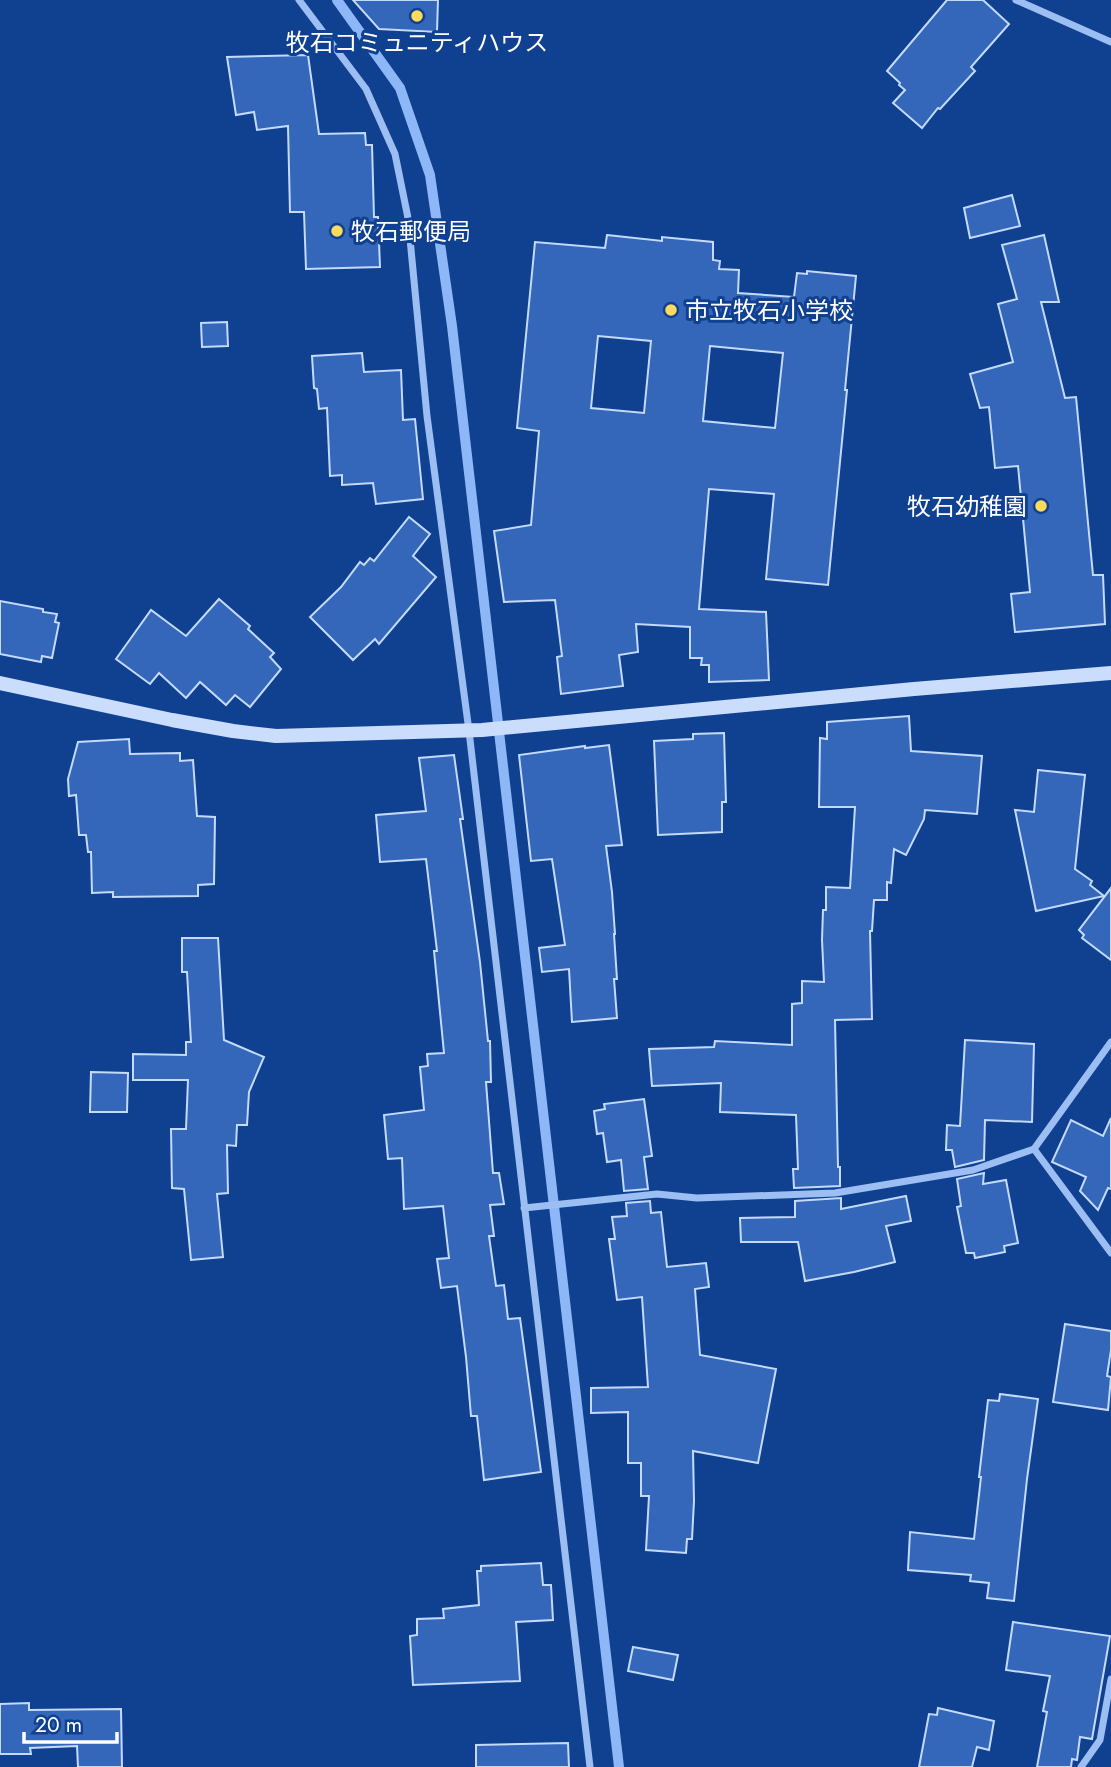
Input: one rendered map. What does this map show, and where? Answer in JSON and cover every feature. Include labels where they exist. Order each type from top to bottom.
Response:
[{"type":"street","points":[[299,0],[366,89],[395,154],[408,218],[427,416],[469,731],[590,1767]]},
{"type":"street","points":[[1016,0],[1111,42]]},
{"type":"street","points":[[0,683],[233,732],[276,736],[489,730],[914,688],[1111,673]]},
{"type":"street","points":[[524,1208],[657,1194],[697,1198],[835,1193],[973,1170],[1034,1149],[1111,1042]]},
{"type":"street","points":[[1034,1149],[1111,1253]]},
{"type":"street","points":[[1081,1767],[1100,1740],[1111,1679]]},
{"type":"building","points":[[353,0],[438,0],[437,32],[379,29]]},
{"type":"building","points":[[947,0],[983,0],[1009,24],[971,67],[975,71],[922,128],[893,103],[905,90],[887,71]]},
{"type":"building","points":[[308,55],[319,134],[365,133],[366,145],[372,145],[374,217],[378,217],[380,267],[306,269],[304,212],[290,212],[288,126],[257,130],[254,112],[236,115],[227,57]]},
{"type":"building","points":[[1012,195],[1020,226],[970,238],[964,208]]},
{"type":"building","points":[[607,235],[662,241],[662,237],[713,242],[713,260],[720,261],[719,269],[739,270],[738,293],[794,297],[797,273],[807,274],[807,271],[856,276],[828,585],[766,579],[774,494],[709,489],[699,609],[766,612],[769,680],[709,682],[709,665],[701,665],[702,658],[690,658],[690,627],[636,624],[638,652],[619,655],[623,686],[561,694],[557,657],[562,656],[555,600],[504,602],[494,531],[531,525],[539,431],[517,428],[535,242],[605,248]],"holes":[[[598,336],[651,341],[644,413],[591,408]],[[710,346],[783,353],[775,428],[703,421]]]},
{"type":"building","points":[[1044,235],[1059,302],[1041,302],[1065,398],[1076,397],[1093,575],[1103,575],[1105,624],[1015,632],[1011,594],[1030,592],[1018,466],[995,468],[989,407],[980,408],[970,374],[1013,362],[998,304],[1017,299],[1002,245]]},
{"type":"building","points":[[227,322],[228,346],[202,347],[201,323]]},
{"type":"building","points":[[362,353],[364,372],[401,370],[403,420],[415,419],[423,499],[376,504],[373,483],[342,485],[342,475],[330,476],[327,408],[319,409],[317,389],[314,388],[312,356]]},
{"type":"building","points":[[409,517],[430,534],[413,556],[436,577],[379,644],[375,639],[353,660],[310,617],[341,587],[360,562],[364,565],[370,558],[374,561]]},
{"type":"building","points":[[219,599],[250,626],[248,629],[274,653],[270,657],[281,669],[250,707],[235,695],[226,705],[200,682],[186,698],[159,673],[150,684],[116,659],[151,610],[186,636]]},
{"type":"building","points":[[0,601],[57,614],[55,622],[59,623],[52,658],[42,656],[41,662],[0,654]]},
{"type":"building","points":[[909,716],[911,751],[982,756],[977,814],[925,810],[924,819],[906,855],[894,849],[891,883],[887,882],[887,900],[874,900],[870,931],[872,1019],[835,1020],[840,1186],[794,1188],[793,1169],[798,1169],[796,1115],[720,1112],[721,1083],[652,1086],[649,1049],[714,1047],[715,1041],[792,1045],[792,1004],[802,1003],[802,981],[824,982],[822,940],[826,887],[850,888],[855,807],[819,807],[820,738],[827,739],[827,722]]},
{"type":"building","points":[[724,733],[726,802],[722,802],[722,832],[658,835],[654,741],[693,739],[693,734]]},
{"type":"building","points":[[129,739],[130,754],[180,753],[180,761],[193,760],[197,816],[215,817],[214,884],[198,885],[198,896],[113,897],[113,892],[92,893],[91,852],[88,852],[86,835],[79,835],[76,795],[69,796],[68,779],[78,742]]},
{"type":"building","points":[[609,745],[622,845],[606,846],[615,934],[617,1018],[572,1022],[569,969],[542,972],[539,948],[565,945],[552,859],[531,861],[519,755]]},
{"type":"building","points":[[454,755],[490,1041],[491,1082],[486,1082],[493,1173],[499,1173],[504,1204],[490,1205],[494,1236],[489,1236],[496,1286],[504,1285],[508,1319],[520,1318],[541,1472],[484,1480],[477,1416],[471,1416],[457,1286],[441,1288],[437,1259],[449,1258],[443,1206],[404,1209],[402,1158],[388,1159],[384,1115],[424,1110],[420,1067],[428,1066],[427,1054],[444,1053],[434,951],[437,951],[426,859],[380,862],[376,815],[426,811],[419,758]]},
{"type":"building","points":[[1038,770],[1085,775],[1075,869],[1092,881],[1090,885],[1104,896],[1036,911],[1015,810],[1034,812]]},
{"type":"building","points":[[1111,888],[1111,960],[1082,938],[1084,935],[1079,930]]},
{"type":"building","points":[[182,938],[218,938],[224,1040],[264,1057],[249,1092],[247,1125],[237,1125],[236,1146],[227,1145],[228,1193],[217,1194],[223,1257],[191,1260],[184,1189],[172,1188],[171,1129],[186,1129],[188,1080],[133,1080],[133,1054],[186,1055],[186,1042],[191,1042],[187,972],[182,972]]},
{"type":"building","points":[[965,1040],[1034,1044],[1032,1122],[985,1120],[984,1160],[955,1167],[952,1150],[946,1150],[947,1125],[960,1126]]},
{"type":"building","points":[[91,1072],[128,1073],[127,1112],[90,1112]]},
{"type":"building","points":[[644,1099],[652,1156],[644,1157],[648,1189],[624,1191],[621,1160],[607,1162],[603,1133],[597,1134],[594,1111],[605,1109],[604,1104]]},
{"type":"building","points":[[1111,1118],[1111,1189],[1108,1188],[1098,1210],[1080,1191],[1086,1177],[1052,1162],[1071,1120],[1103,1136]]},
{"type":"building","points":[[984,1173],[983,1184],[1006,1180],[1018,1243],[1004,1246],[1005,1252],[975,1258],[974,1253],[966,1253],[957,1207],[961,1206],[957,1179]]},
{"type":"building","points":[[906,1196],[911,1221],[886,1226],[895,1262],[805,1281],[798,1242],[741,1242],[740,1218],[795,1217],[795,1201],[841,1198],[841,1209]]},
{"type":"building","points":[[650,1201],[651,1213],[661,1212],[667,1267],[706,1263],[709,1287],[695,1289],[700,1355],[776,1369],[758,1463],[693,1451],[692,1539],[687,1539],[686,1553],[646,1550],[649,1496],[641,1496],[641,1463],[628,1463],[628,1412],[591,1413],[591,1388],[648,1387],[642,1297],[617,1300],[609,1239],[615,1239],[612,1217],[627,1216],[626,1203]]},
{"type":"building","points":[[1065,1324],[1111,1331],[1107,1376],[1111,1377],[1108,1410],[1053,1402]]},
{"type":"building","points":[[1000,1394],[1038,1399],[1014,1601],[987,1598],[989,1583],[970,1581],[971,1575],[908,1570],[910,1532],[974,1539],[988,1400],[999,1401]]},
{"type":"building","points":[[541,1563],[543,1585],[551,1585],[553,1620],[516,1622],[520,1681],[413,1685],[410,1636],[417,1635],[417,1619],[444,1618],[443,1609],[479,1605],[477,1571],[481,1571],[481,1566]]},
{"type":"building","points":[[1013,1622],[1110,1636],[1092,1739],[1080,1737],[1077,1760],[1072,1759],[1071,1767],[1037,1767],[1047,1712],[1043,1711],[1050,1676],[1006,1670]]},
{"type":"building","points":[[633,1647],[678,1655],[673,1680],[628,1671]]},
{"type":"building","points":[[29,1703],[29,1710],[121,1709],[122,1767],[78,1767],[77,1746],[30,1748],[31,1754],[0,1754],[0,1704]]},
{"type":"building","points":[[938,1708],[994,1721],[989,1750],[977,1747],[972,1767],[919,1767],[929,1714],[937,1715]]},
{"type":"building","points":[[568,1743],[569,1767],[476,1767],[476,1745]]},
{"type":"waterway","points":[[337,0],[400,88],[430,175],[452,326],[619,1767]]},
{"type":"place","name":"牧石コミュニティハウス","points":[[417,16]]},
{"type":"place","name":"牧石郵便局","points":[[337,231]]},
{"type":"place","name":"市立牧石小学校","points":[[671,310]]},
{"type":"place","name":"牧石幼稚園","points":[[1041,506]]}]
